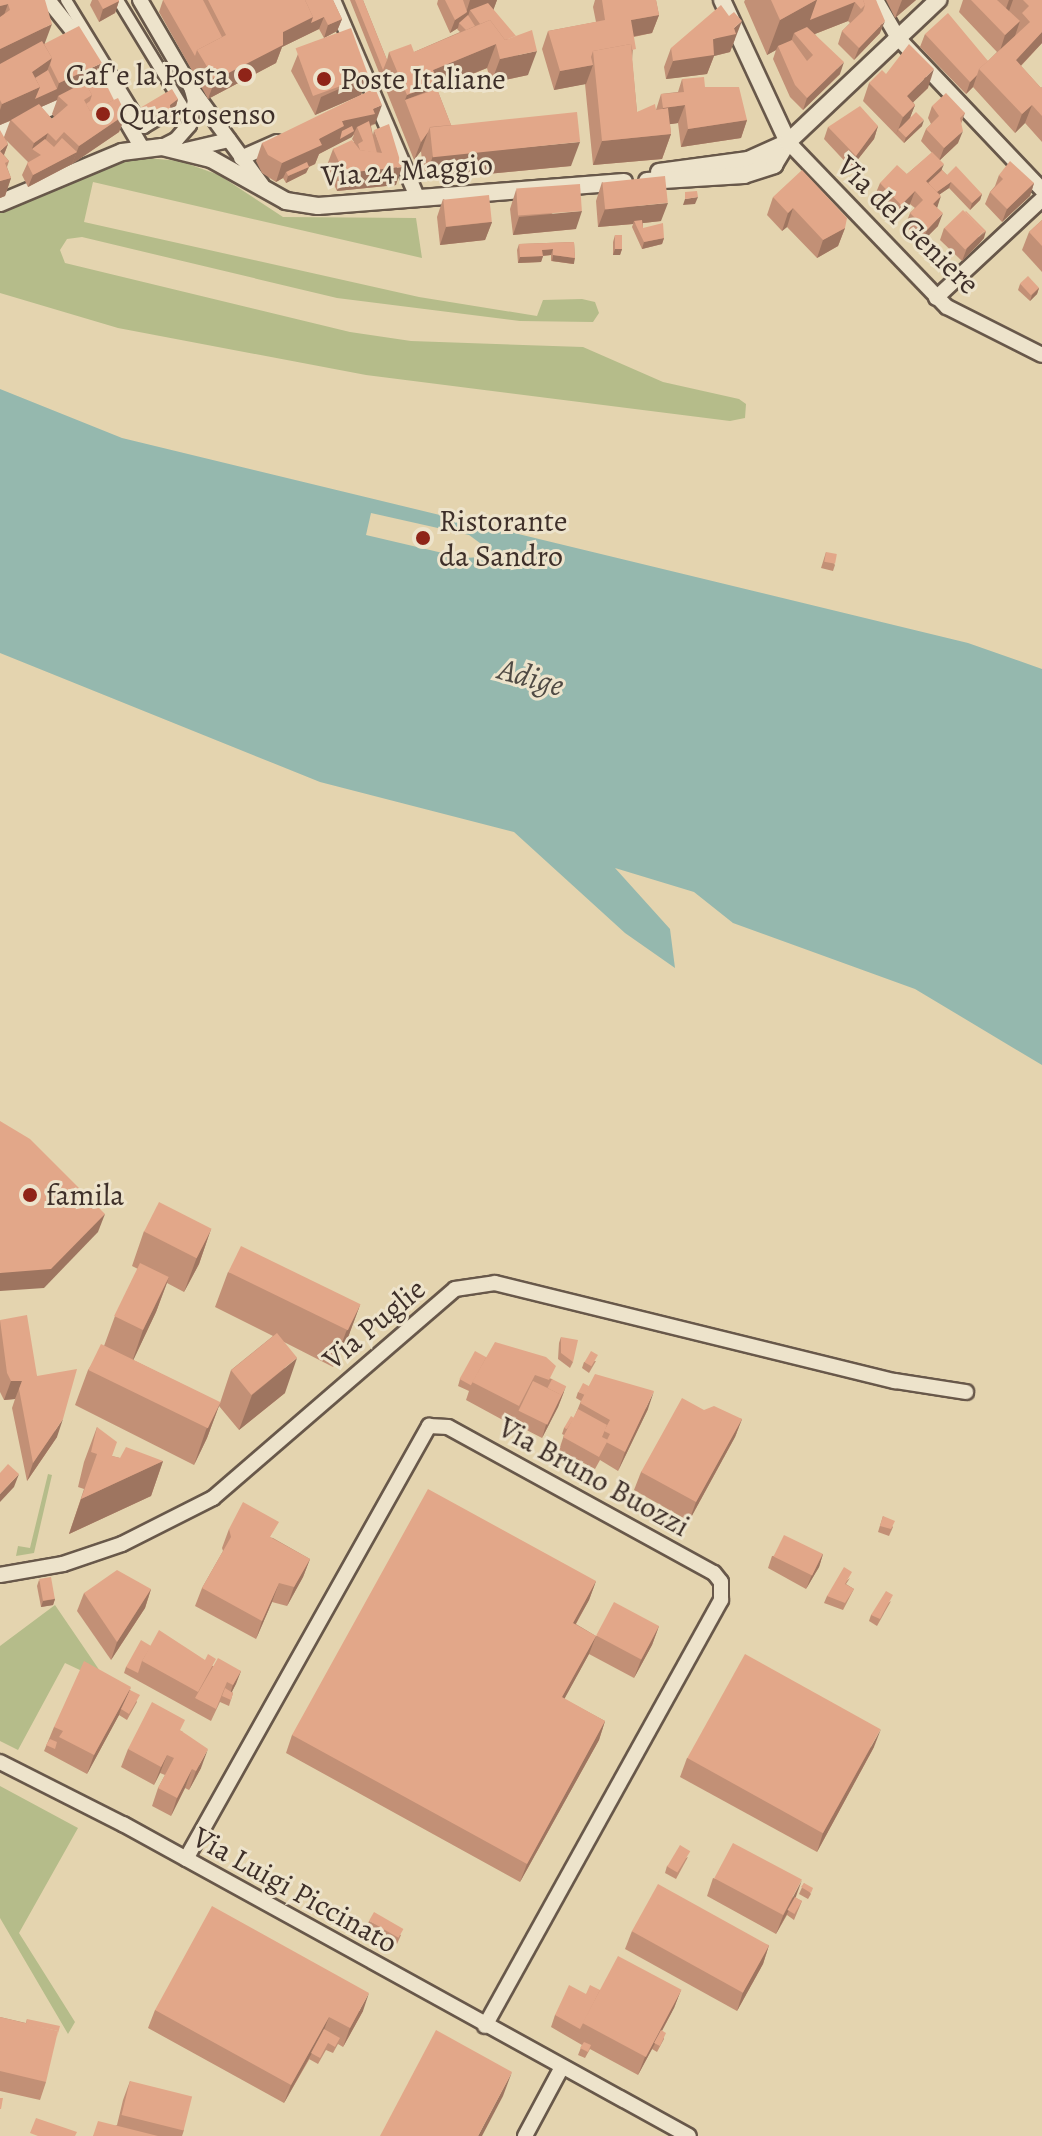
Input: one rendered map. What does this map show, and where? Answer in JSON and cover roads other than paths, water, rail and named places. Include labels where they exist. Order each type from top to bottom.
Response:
[{"type":"street","points":[[48,0],[70,38],[105,82],[142,148]]},
{"type":"street","points":[[66,0],[144,128],[182,105],[118,0]]},
{"type":"street","points":[[333,0],[369,100],[418,199]]},
{"type":"street","points":[[722,0],[788,142]]},
{"type":"street","points":[[876,0],[898,38],[1042,190]]},
{"type":"street","name":"Via 24 Maggio","points":[[0,203],[103,159],[142,148],[186,150],[274,196],[318,206],[603,183],[748,160],[788,142],[938,0]]},
{"type":"street","points":[[167,4],[144,6],[192,89],[241,158],[274,196]]},
{"type":"street","points":[[0,132],[105,82]]},
{"type":"street","points":[[162,147],[176,140],[189,125],[195,101],[192,89]]},
{"type":"street","points":[[241,158],[295,134]]},
{"type":"street","points":[[186,150],[229,140]]},
{"type":"street","name":"Via del Geniere","points":[[788,142],[936,298],[962,317],[1042,355]]},
{"type":"street","points":[[936,298],[1042,199]]},
{"type":"street","name":"Via Puglie","points":[[0,1575],[63,1564],[122,1544],[213,1498],[455,1289],[495,1283],[866,1374],[966,1392]]},
{"type":"street","name":"Via Bruno Buozzi","points":[[186,1859],[429,1426],[448,1427],[714,1573],[723,1587],[721,1600],[485,2026]]},
{"type":"street","name":"Via Luigi Piccinato","points":[[0,1762],[186,1859],[689,2136]]},
{"type":"street","points":[[525,2136],[562,2067]]},
{"type":"water","name":"Adige","points":[[0,389],[122,438],[968,643],[1042,669],[1042,1065],[915,989],[733,923],[694,892],[615,868],[670,929],[675,968],[625,933],[514,832],[320,782],[0,653]]},
{"type":"place","name":"Caf'e la Posta","points":[[245,75]]},
{"type":"place","name":"Poste Italiane","points":[[324,79]]},
{"type":"place","name":"Quartosenso","points":[[103,114]]},
{"type":"place","name":"Ristorante da Sandro","points":[[423,538]]},
{"type":"place","name":"famila","points":[[30,1195]]}]
